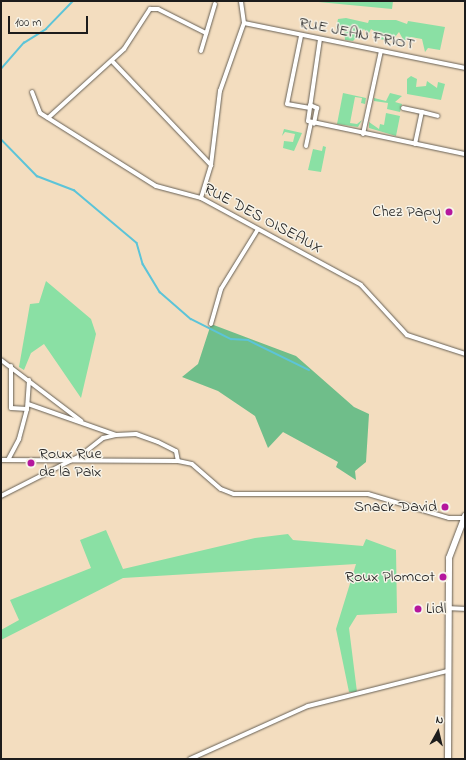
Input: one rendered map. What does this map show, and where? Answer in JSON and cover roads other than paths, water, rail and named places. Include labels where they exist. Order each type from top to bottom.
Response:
[{"type":"main road","points":[[448,759],[447,671],[449,558],[465,517]]},
{"type":"street","points":[[201,198],[211,165],[220,91],[244,23],[241,1]]},
{"type":"street","points":[[201,51],[215,4]]},
{"type":"street","points":[[48,118],[112,61],[130,42],[150,9],[158,9],[206,33]]},
{"type":"street","name":"RUE JEAN FRIOT","points":[[244,23],[301,36],[381,50],[465,68]]},
{"type":"street","points":[[301,36],[287,104],[317,108],[311,123],[306,146]]},
{"type":"street","points":[[311,123],[310,107],[320,39]]},
{"type":"street","points":[[363,134],[381,50]]},
{"type":"street","points":[[112,61],[211,165]]},
{"type":"street","name":"RUE DES OISEAUX","points":[[32,92],[36,107],[48,118],[156,186],[201,198],[361,285],[392,322],[407,335],[465,354]]},
{"type":"street","points":[[403,108],[438,116]]},
{"type":"street","points":[[415,144],[422,112]]},
{"type":"street","points":[[311,123],[465,154]]},
{"type":"street","points":[[211,324],[221,289],[258,229]]},
{"type":"street","points":[[1,360],[12,366],[81,421]]},
{"type":"street","points":[[12,366],[10,408],[28,407],[81,421],[116,435]]},
{"type":"street","points":[[8,460],[19,439],[28,407],[29,380]]},
{"type":"street","points":[[1,496],[67,462],[103,438],[116,435],[136,434],[158,442],[176,451],[178,461]]},
{"type":"street","points":[[1,460],[67,462],[178,461],[192,464],[221,489],[234,494],[368,494],[448,518],[465,517]]},
{"type":"street","points":[[448,608],[465,609]]},
{"type":"street","points":[[190,759],[308,706],[447,671]]},
{"type":"waterway","points":[[1,69],[24,43],[46,29],[73,1]]},
{"type":"waterway","points":[[1,139],[37,176],[74,190],[137,243],[143,264],[160,292],[191,319],[231,339],[248,340],[309,370]]},
{"type":"place","name":"Chez Papy","points":[[449,212]]},
{"type":"place","name":"Roux Rue de la Paix","points":[[31,463]]},
{"type":"place","name":"Snack David","points":[[445,507]]},
{"type":"place","name":"Roux Plomcot","points":[[443,577]]},
{"type":"place","name":"Lidl","points":[[418,609]]}]
